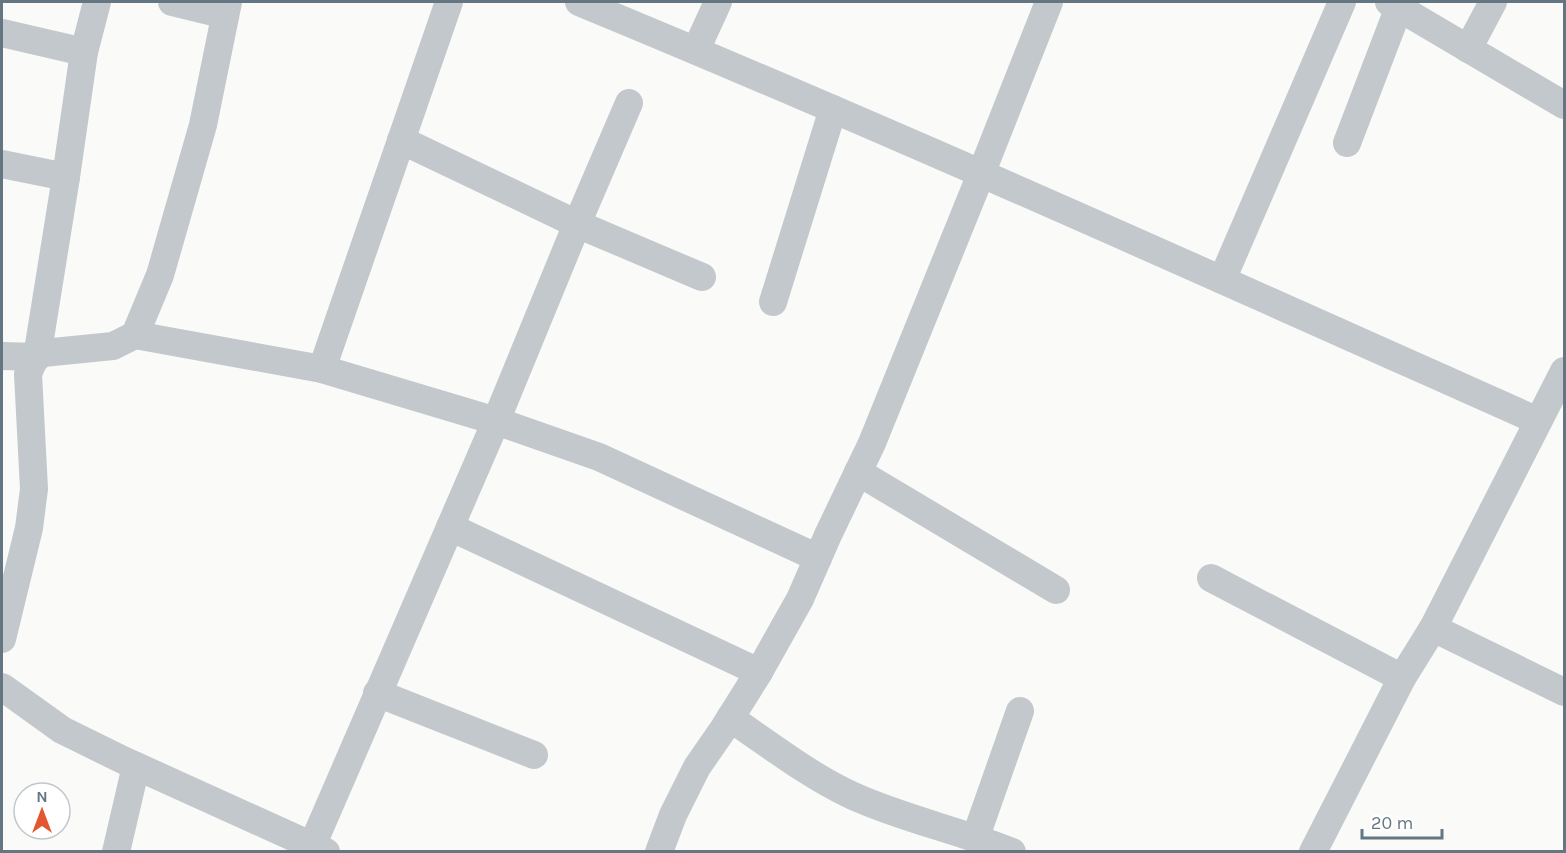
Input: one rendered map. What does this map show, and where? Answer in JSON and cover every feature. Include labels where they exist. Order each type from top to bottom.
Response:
[{"type":"street","points":[[37,357],[84,52],[97,2]]},
{"type":"street","points":[[135,336],[160,275],[203,126],[227,8],[172,2]]},
{"type":"street","points":[[322,369],[449,2]]},
{"type":"street","points":[[579,2],[833,109],[1538,421]]},
{"type":"street","points":[[696,50],[718,2]]},
{"type":"street","points":[[658,852],[697,767],[759,672],[800,599],[872,443],[1049,2]]},
{"type":"street","points":[[1222,280],[1342,2]]},
{"type":"street","points":[[1468,49],[1493,2]]},
{"type":"street","points":[[1347,143],[1394,4],[1564,105]]},
{"type":"street","points":[[2,33],[84,52]]},
{"type":"street","points":[[2,687],[62,730],[319,849],[377,693],[496,421],[629,103]]},
{"type":"street","points":[[773,302],[833,109]]},
{"type":"street","points":[[401,140],[577,224],[702,277]]},
{"type":"street","points":[[2,164],[66,177]]},
{"type":"street","points":[[2,639],[20,568],[34,489],[28,374],[32,363],[44,352],[113,346],[135,336],[322,369],[496,421],[599,457],[818,558]]},
{"type":"street","points":[[3,354],[37,357]]},
{"type":"street","points":[[1313,852],[1402,678],[1433,628],[1564,371]]},
{"type":"street","points":[[858,472],[1056,591]]},
{"type":"street","points":[[450,527],[759,672]]},
{"type":"street","points":[[1211,578],[1402,678]]},
{"type":"street","points":[[1433,628],[1564,692]]},
{"type":"street","points":[[377,693],[534,755]]},
{"type":"street","points":[[975,839],[1020,711]]},
{"type":"street","points":[[730,718],[828,783],[851,795],[1012,852]]},
{"type":"street","points":[[116,852],[136,766]]}]
